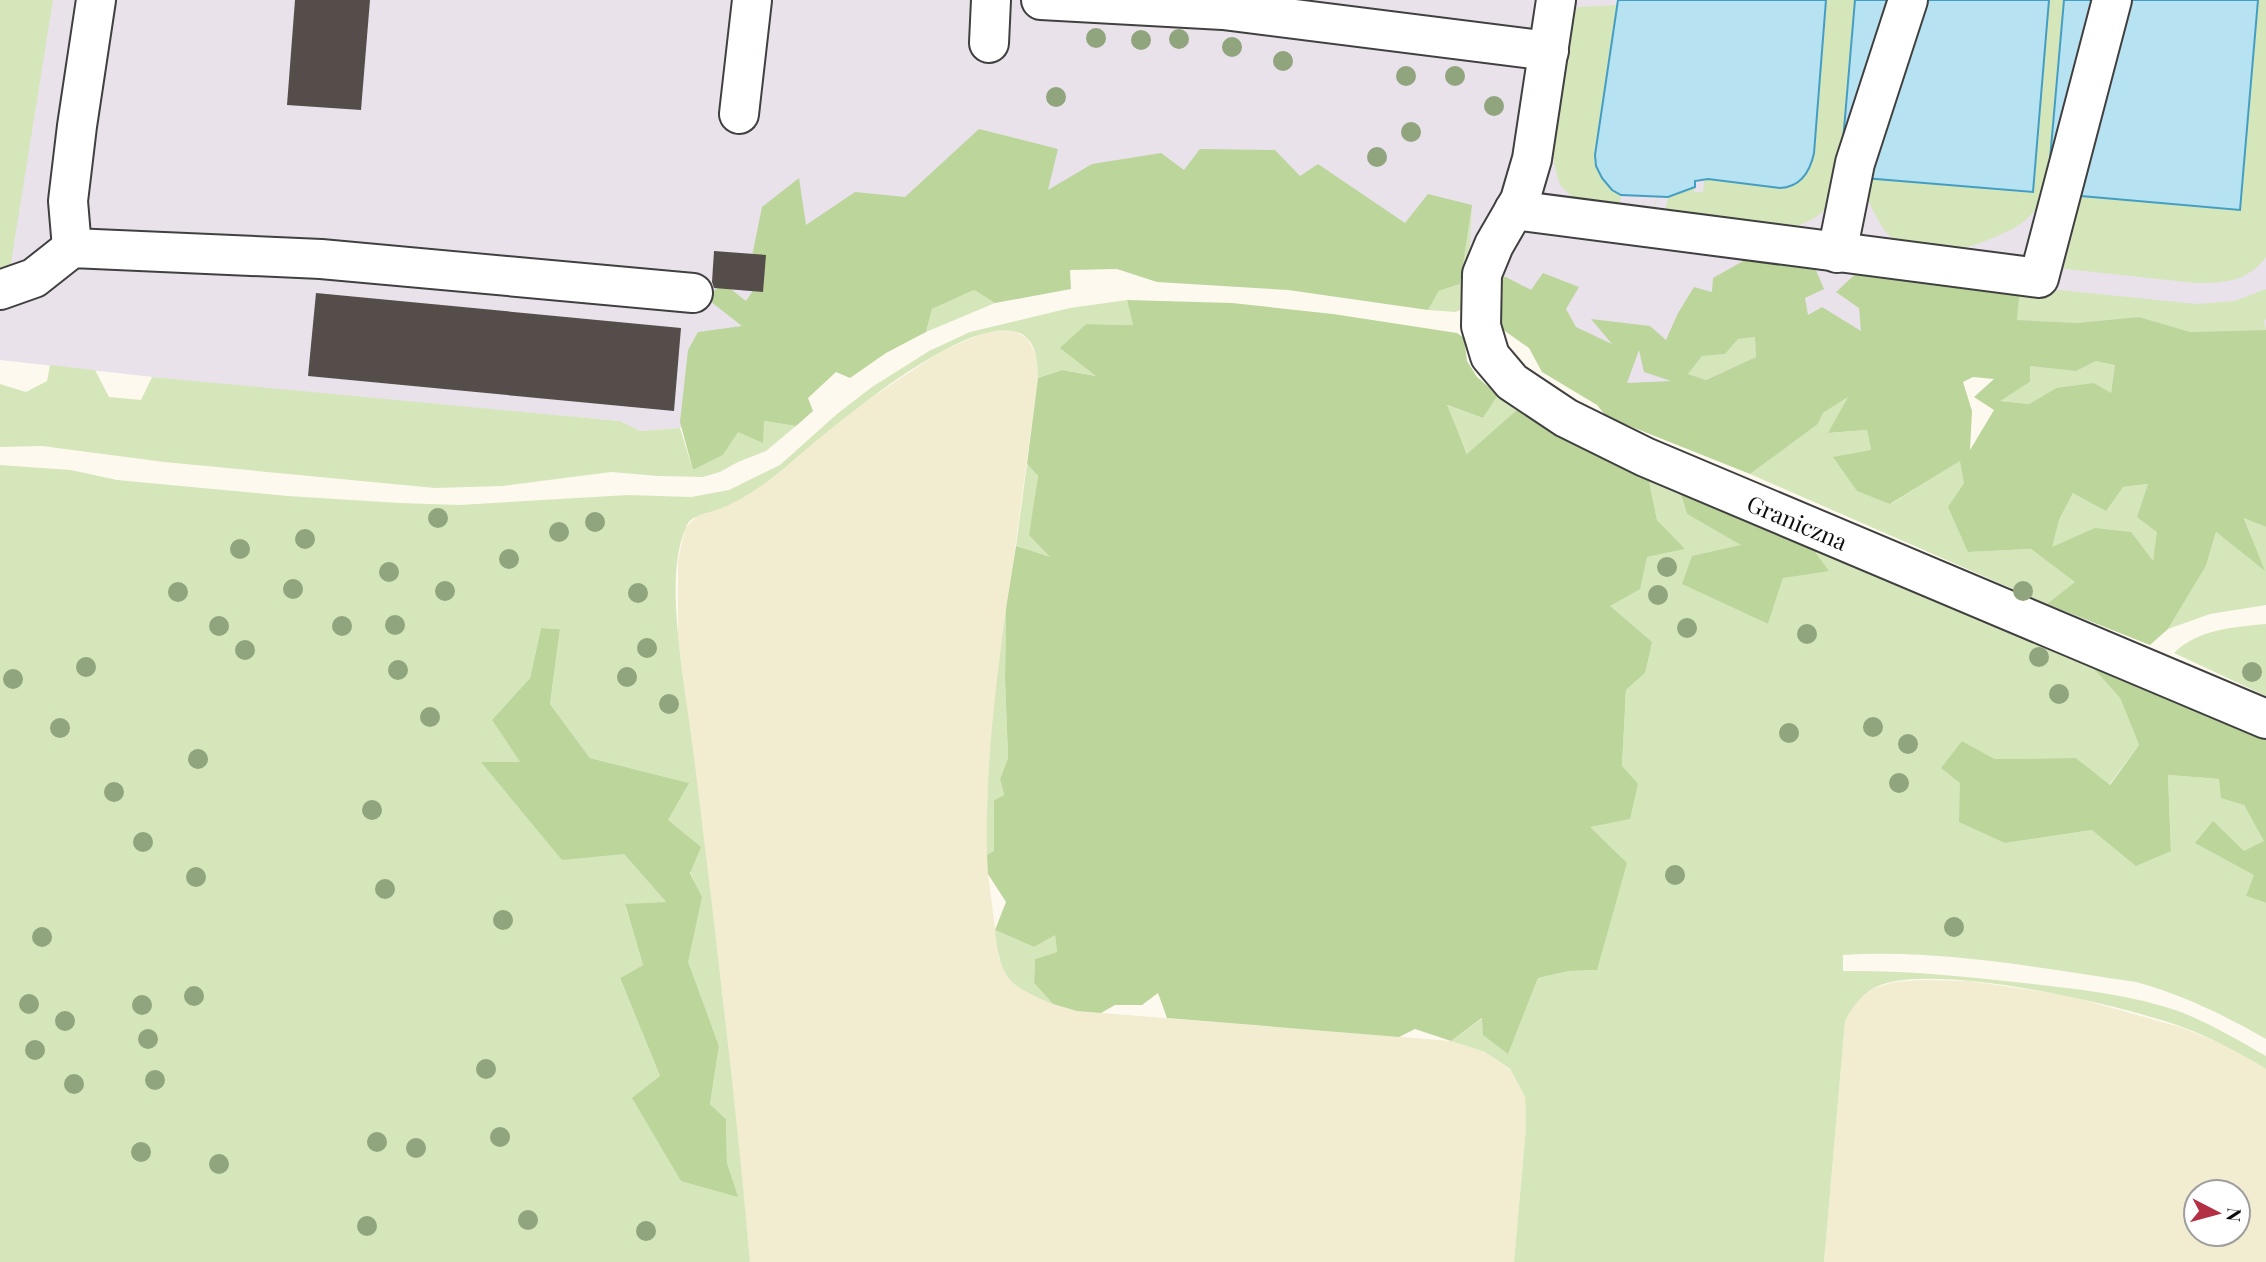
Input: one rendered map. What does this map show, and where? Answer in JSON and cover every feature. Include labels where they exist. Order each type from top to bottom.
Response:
[{"type":"street","points":[[72,248],[68,201],[76,126],[96,0]]},
{"type":"street","points":[[739,114],[752,0]]},
{"type":"street","points":[[989,43],[991,0]]},
{"type":"street","points":[[1041,0],[1223,5],[1549,51]]},
{"type":"street","name":"Graniczna","points":[[1556,0],[1532,159],[1520,200],[1494,245],[1482,274],[1481,326],[1490,356],[1512,382],[1566,418],[1646,457],[2266,719]]},
{"type":"street","points":[[1837,253],[1855,163],[1908,0]]},
{"type":"street","points":[[1514,211],[2039,278],[2112,0]]},
{"type":"street","points":[[0,290],[34,278],[72,248],[321,259],[693,292]]},
{"type":"shaded area","points":[[52,0],[2266,0],[2266,402],[1801,350],[1785,462],[1560,351],[1506,277],[1105,227],[680,428],[639,431],[620,421],[243,387],[0,360],[0,304]]},
{"type":"shaded area","points":[[1010,329],[1027,338],[1037,356],[1038,378],[1000,660],[987,803],[988,874],[999,959],[1053,1004],[1077,1011],[1451,1041],[1485,1052],[1510,1070],[1525,1097],[1526,1127],[1514,1262],[750,1262],[724,1005],[678,635],[678,561],[685,528],[697,516],[716,510],[756,489],[856,408],[940,352],[986,332]]},
{"type":"shaded area","points":[[1920,980],[1970,981],[2070,996],[2183,1028],[2225,1045],[2266,1069],[2266,1262],[1824,1262],[1845,1021],[1856,1002],[1874,988],[1895,982]]},
{"type":"green space","points":[[0,0],[53,0],[7,288],[0,287]]},
{"type":"green space","points":[[1827,0],[1889,4],[1832,199],[1821,213],[1797,226],[1771,232],[1606,211],[1575,200],[1560,185],[1554,164],[1554,141],[1567,18],[1578,7],[1618,5],[1595,155],[1600,173],[1606,183],[1621,195],[1618,212],[1627,213],[1631,195],[1628,213],[1640,215],[1645,196],[1641,215],[1652,216],[1657,196],[1654,216],[1664,218],[1668,197],[1695,187],[1694,192],[1703,192],[1704,181],[1708,179],[1780,188],[1793,185],[1803,177],[1814,153]]},
{"type":"green space","points":[[2049,0],[2064,0],[2047,193],[2023,222],[1979,243],[1946,252],[1914,250],[1900,244],[1887,233],[1872,208],[1867,193],[1867,178],[2033,192]]},
{"type":"green space","points":[[2258,0],[2266,0],[2266,257],[2243,276],[2215,282],[2195,283],[2057,268],[2075,195]]},
{"type":"green space","points":[[979,129],[1058,149],[1048,190],[1092,164],[1161,153],[1184,170],[1200,149],[1275,150],[1300,176],[1318,164],[1405,223],[1428,194],[1472,205],[1460,284],[1439,291],[1428,310],[1288,290],[1157,282],[1117,269],[1070,270],[1071,289],[995,303],[974,290],[932,309],[926,332],[886,353],[850,378],[836,372],[808,398],[813,411],[796,426],[764,421],[763,443],[738,432],[723,455],[693,470],[680,422],[688,350],[698,332],[742,326],[706,298],[723,283],[746,301],[758,283],[750,266],[762,207],[799,178],[806,225],[855,192],[905,197]]},
{"type":"green space","points":[[1472,205],[1467,302],[1463,309],[1455,312],[1428,310],[1439,291],[1460,284]]},
{"type":"green space","points":[[1752,256],[1815,268],[1824,289],[1805,298],[1808,315],[1822,307],[1861,331],[1859,308],[1836,292],[1862,268],[2020,286],[2017,320],[2077,323],[2139,317],[2190,332],[2266,330],[2266,527],[2244,518],[2265,571],[2216,532],[2206,566],[2168,629],[2150,645],[2047,604],[2075,582],[2031,549],[1968,552],[1948,507],[1964,483],[1960,461],[1890,504],[1857,491],[1833,457],[1871,450],[1867,430],[1828,433],[1848,397],[1823,413],[1818,424],[1750,474],[1607,417],[1597,405],[1542,372],[1529,348],[1502,329],[1497,276],[1506,277],[1531,290],[1543,273],[1579,287],[1566,309],[1576,327],[1612,344],[1591,319],[1650,326],[1666,340],[1694,287],[1712,292],[1713,278]],"holes":[[[1755,337],[1756,357],[1706,380],[1688,374],[1702,356],[1725,354],[1738,339]],[[1639,350],[1644,372],[1671,381],[1627,383]],[[2096,361],[2115,365],[2111,393],[2094,383],[2056,388],[2029,404],[2000,401],[2030,382],[2030,366],[2076,371]],[[1973,377],[1994,379],[1974,397],[1994,410],[1970,450],[1972,411],[1963,382]],[[2148,484],[2137,517],[2157,532],[2153,561],[2131,532],[2095,528],[2052,547],[2059,520],[2073,493],[2106,511],[2123,487]]]},
{"type":"green space","points":[[2020,286],[2197,304],[2235,301],[2266,289],[2266,330],[2190,332],[2139,317],[2077,323],[2017,320]]},
{"type":"green space","points":[[974,290],[995,303],[926,332],[932,309]]},
{"type":"green space","points":[[1127,300],[1133,325],[1086,324],[1061,348],[1097,376],[1062,370],[1038,378],[1035,353],[1028,339],[1006,330],[976,336],[940,352],[902,376],[829,430],[759,488],[734,503],[695,517],[686,527],[677,566],[678,635],[722,987],[750,1262],[0,1262],[0,465],[71,470],[117,480],[400,503],[459,505],[628,495],[691,497],[729,490],[780,465],[872,387],[929,351],[970,332],[1070,308]],"holes":[[[541,628],[560,629],[550,704],[590,758],[688,783],[668,820],[701,897],[687,962],[719,1046],[710,1104],[726,1119],[727,1163],[737,1196],[660,1076],[620,978],[643,965],[625,905],[667,903],[624,854],[482,762],[520,762],[492,720],[530,678]]]},
{"type":"green space","points":[[1127,300],[1232,303],[1333,314],[1457,333],[1464,338],[1467,361],[1477,377],[1498,395],[1483,418],[1447,405],[1467,454],[1518,409],[1557,433],[1648,476],[1657,520],[1685,549],[1647,557],[1640,589],[1610,606],[1652,642],[1645,673],[1626,690],[1622,766],[1638,784],[1630,819],[1590,827],[1627,863],[1597,970],[1569,971],[1538,978],[1508,1054],[1483,1035],[1482,1018],[1451,1041],[1415,1029],[1399,1037],[1167,1018],[1158,993],[1142,1005],[1115,1005],[1101,1013],[1077,1011],[1053,1004],[1034,983],[1035,959],[1057,952],[1055,935],[1034,947],[995,930],[1006,902],[988,874],[987,855],[994,851],[994,800],[1004,795],[1000,779],[1008,758],[1006,609],[1016,546],[1050,557],[1029,535],[1038,476],[1027,464],[1038,378],[1062,370],[1096,376],[1060,348],[1086,324],[1133,325]]},
{"type":"green space","points":[[1755,337],[1756,357],[1705,380],[1688,374],[1702,356],[1725,354],[1738,339]]},
{"type":"green space","points":[[2096,361],[2115,364],[2111,393],[2056,388],[2029,404],[1999,401],[2030,382],[2030,366],[2076,371]]},
{"type":"green space","points":[[50,365],[95,370],[109,397],[141,400],[152,377],[620,421],[640,431],[680,428],[693,470],[723,455],[738,431],[764,421],[796,426],[766,451],[703,477],[611,472],[503,486],[435,488],[164,462],[42,446],[0,447],[0,384],[26,392],[47,381]]},
{"type":"green space","points":[[1498,395],[1518,409],[1468,455],[1446,405],[1483,418]]},
{"type":"green space","points":[[1849,396],[1829,433],[1867,430],[1871,450],[1891,504],[1961,460],[1965,483],[1968,552],[2031,549],[2076,582],[2047,604],[1750,474],[1818,424],[1823,413]]},
{"type":"green space","points":[[1027,464],[1038,476],[1030,535],[1052,559],[1016,546]]},
{"type":"green space","points":[[1648,476],[1679,488],[1687,514],[1742,545],[1683,584],[1768,624],[1783,578],[1804,537],[2084,658],[2120,698],[2139,745],[2109,785],[2076,758],[1995,759],[1962,741],[1960,783],[2005,843],[2092,830],[2171,850],[2168,775],[2219,779],[2244,805],[2265,841],[2244,852],[2255,875],[2246,896],[2266,903],[2266,1039],[2203,1006],[2136,982],[1990,961],[1916,955],[1843,955],[1843,971],[1978,978],[2123,996],[2181,1012],[2235,1038],[2266,1056],[2266,1069],[2196,1032],[2119,1008],[1979,982],[1935,979],[1898,981],[1867,992],[1845,1021],[1824,1262],[1514,1262],[1526,1127],[1525,1097],[1510,1069],[1485,1052],[1451,1041],[1483,1018],[1508,1053],[1538,978],[1569,971],[1597,970],[1589,826],[1622,766],[1626,690],[1645,673],[1610,606],[1647,557],[1684,549],[1657,520]]},
{"type":"green space","points":[[2148,484],[2158,532],[2153,562],[2051,547],[2059,520],[2073,493]]},
{"type":"green space","points":[[1679,488],[1804,537],[1829,571],[1783,578],[1768,624],[1682,584],[1692,556],[1741,545],[1687,514]]},
{"type":"green space","points":[[2244,517],[2266,527],[2266,605],[2210,614],[2168,629],[2206,566],[2216,532],[2264,570]]},
{"type":"green space","points":[[1006,609],[1008,758],[1000,779],[1004,795],[994,800],[994,852],[987,855],[989,763]]},
{"type":"green space","points":[[2266,624],[2266,696],[2174,653],[2205,634]]},
{"type":"green space","points":[[541,628],[560,629],[550,704],[590,758],[689,783],[668,820],[701,847],[690,873],[702,897],[688,962],[719,1046],[710,1104],[726,1119],[727,1163],[738,1197],[681,1181],[632,1098],[660,1076],[620,978],[643,965],[625,904],[666,902],[624,854],[562,860],[481,762],[520,762],[492,720],[530,678]]},
{"type":"green space","points":[[2084,658],[2266,737],[2266,903],[2246,896],[2254,875],[2195,843],[2213,821],[2244,851],[2264,841],[2244,805],[2221,798],[2219,779],[2168,775],[2171,851],[2136,866],[2092,830],[2005,843],[1959,822],[1960,783],[1941,768],[1962,741],[1995,759],[2076,758],[2110,785],[2139,745],[2120,698]]},
{"type":"green space","points":[[995,930],[1034,947],[1055,934],[1057,952],[1035,959],[1034,983],[1053,1004],[1026,992],[1009,979],[1000,960]]},
{"type":"water","points":[[1618,0],[1826,0],[1814,153],[1803,177],[1793,185],[1780,188],[1708,179],[1695,181],[1695,187],[1668,197],[1621,195],[1612,190],[1596,166],[1595,155]]},
{"type":"water","points":[[1855,0],[2049,0],[2033,192],[1840,176]]},
{"type":"water","points":[[2064,0],[2258,0],[2240,210],[2047,193]]},
{"type":"building","points":[[295,0],[370,0],[361,110],[287,105]]},
{"type":"building","points":[[714,251],[766,255],[763,292],[714,288]]},
{"type":"building","points":[[316,293],[681,328],[674,411],[308,376]]}]
